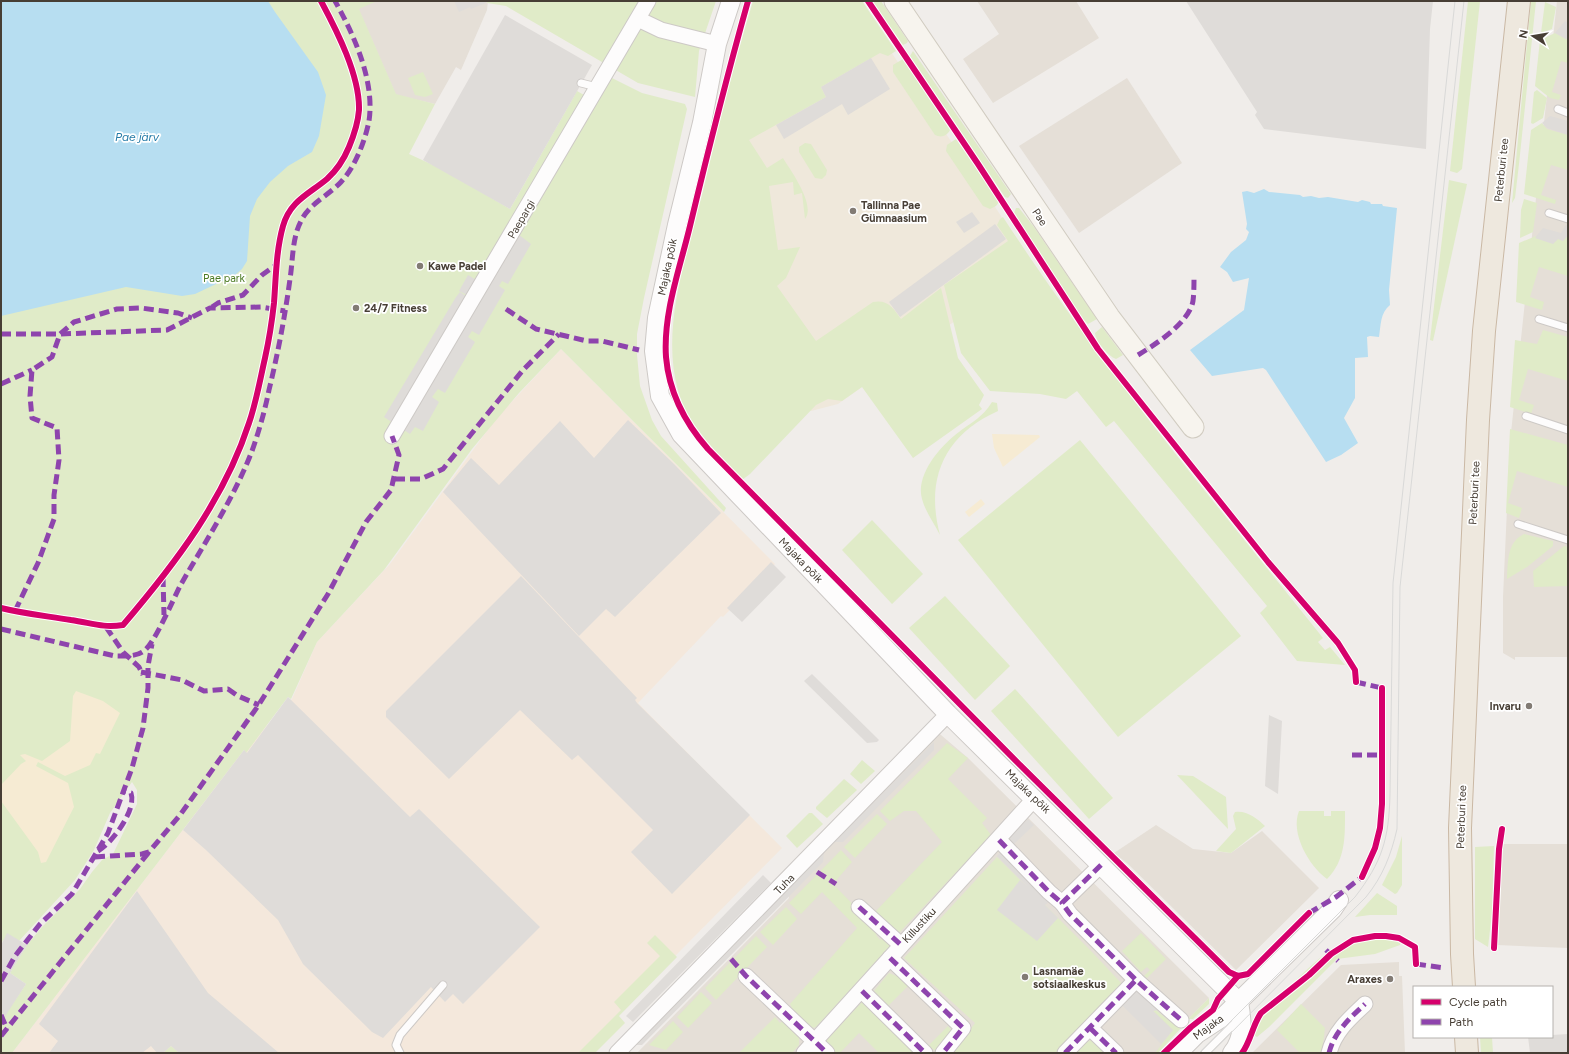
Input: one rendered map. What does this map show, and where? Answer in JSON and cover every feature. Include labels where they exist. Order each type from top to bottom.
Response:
[{"type":"highway","name":"Peterburi tee","points":[[1464,986],[1460,828],[1478,420],[1484,331],[1519,1]]},
{"type":"highway","points":[[1466,1038],[1467,1053]]},
{"type":"main road","name":"Pae","points":[[895,1],[1109,317],[1193,427]]},
{"type":"street","name":"Paepargi","points":[[392,436],[648,1]]},
{"type":"street","name":"Majaka põik","points":[[731,1],[717,44],[702,123],[677,225],[657,318],[654,351],[660,396],[681,434],[948,714],[1102,864],[1240,1010]]},
{"type":"street","points":[[638,19],[661,30],[717,44]]},
{"type":"street","name":"Tuha","points":[[617,1053],[948,714]]},
{"type":"street","name":"Killustiku","points":[[804,1053],[862,991],[901,945],[999,840],[1035,798]]},
{"type":"street","points":[[999,840],[1136,980],[1181,1020]]},
{"type":"street","points":[[1062,903],[1102,864]]},
{"type":"street","name":"Majaka","points":[[1178,1053],[1197,1034],[1224,1017],[1240,1010],[1295,947],[1333,909],[1339,900]]},
{"type":"street","points":[[859,907],[901,945]]},
{"type":"street","points":[[890,958],[963,1028],[943,1053]]},
{"type":"street","points":[[746,976],[827,1053]]},
{"type":"street","points":[[1065,1053],[1136,980]]},
{"type":"street","points":[[862,991],[925,1053]]},
{"type":"street","points":[[1329,1053],[1332,1042],[1346,1021],[1364,1004]]},
{"type":"street","name":"Majaka","points":[[1232,1053],[1240,1040],[1240,1010]]},
{"type":"street","points":[[1090,1028],[1116,1053]]},
{"type":"lane","points":[[581,83],[593,86],[600,83]]},
{"type":"lane","points":[[1558,109],[1568,113]]},
{"type":"lane","points":[[1550,213],[1568,219]]},
{"type":"lane","points":[[1539,319],[1568,328]]},
{"type":"lane","points":[[1526,416],[1568,430]]},
{"type":"lane","points":[[1518,524],[1568,540]]},
{"type":"lane","points":[[400,1053],[396,1046],[400,1035],[443,985]]},
{"type":"lane","points":[[1205,1053],[1240,1010]]},
{"type":"shaded area","points":[[355,1],[488,1],[487,10],[461,70],[456,67],[435,104],[396,95]]},
{"type":"shaded area","points":[[454,1],[485,1],[486,3],[471,9],[470,7],[459,12]]},
{"type":"shaded area","name":"Tallinna Pae Gümnaasium","points":[[757,1],[857,1],[1034,265],[838,404],[811,411],[699,246]]},
{"type":"shaded area","points":[[977,1],[1076,1],[1099,38],[993,103],[963,59],[999,34]]},
{"type":"shaded area","points":[[1186,1],[1433,1],[1430,29],[1426,149],[1264,129],[1255,115],[1257,112]]},
{"type":"shaded area","points":[[1557,1],[1568,1],[1568,657],[1515,657],[1515,660],[1503,653],[1503,597],[1510,442]]},
{"type":"shaded area","points":[[505,15],[592,65],[510,209],[423,160]]},
{"type":"shaded area","points":[[1565,21],[1568,23],[1568,37],[1566,39],[1555,33]]},
{"type":"shaded area","points":[[871,58],[890,89],[848,115],[842,104],[784,139],[776,125],[826,97],[821,87]]},
{"type":"shaded area","points":[[1127,78],[1182,163],[1079,233],[1019,146]]},
{"type":"shaded area","points":[[1550,116],[1568,121],[1568,135],[1547,128],[1542,123]]},
{"type":"shaded area","points":[[972,212],[980,223],[964,233],[956,222]]},
{"type":"shaded area","points":[[995,224],[1006,239],[900,317],[889,302]]},
{"type":"shaded area","points":[[1566,225],[1568,225],[1568,235],[1563,241],[1558,239],[1553,244],[1535,238],[1543,228],[1561,233]]},
{"type":"shaded area","points":[[514,231],[531,244],[508,284],[502,281],[499,286],[505,290],[479,335],[472,331],[468,337],[475,342],[445,393],[438,389],[432,397],[439,402],[423,431],[415,427],[410,434],[384,417],[456,297],[460,292],[472,300]]},
{"type":"shaded area","points":[[468,275],[478,281],[469,296],[459,291]]},
{"type":"shaded area","points":[[561,349],[775,564],[723,617],[721,616],[638,703],[782,848],[579,1053],[12,1053],[244,750],[292,699],[317,642],[390,564],[495,420]]},
{"type":"shaded area","points":[[628,420],[674,464],[721,513],[615,617],[606,609],[579,636],[443,492],[471,458],[499,485],[560,421],[594,458]]},
{"type":"shaded area","points":[[771,562],[786,577],[742,622],[727,608]]},
{"type":"shaded area","points":[[521,576],[637,698],[635,700],[637,703],[750,815],[672,894],[631,852],[653,830],[578,755],[572,760],[520,710],[449,779],[386,717],[386,711]]},
{"type":"shaded area","points":[[812,674],[879,740],[877,742],[867,743],[804,681]]},
{"type":"shaded area","points":[[288,697],[410,817],[419,809],[540,927],[463,1004],[453,994],[445,1002],[431,987],[383,1038],[372,1032],[303,964],[278,920],[206,850],[183,830],[244,750],[247,753]]},
{"type":"shaded area","points":[[1269,715],[1282,721],[1278,794],[1265,786]]},
{"type":"shaded area","points":[[934,729],[968,758],[1209,998],[1155,1053],[637,1053],[789,898],[785,883]]},
{"type":"shaded area","points":[[934,742],[934,750],[843,842],[834,842]]},
{"type":"shaded area","points":[[1028,819],[1034,825],[1014,844],[1009,838]]},
{"type":"shaded area","points":[[1156,825],[1193,849],[1231,853],[1262,831],[1319,888],[1236,970],[1128,864],[1114,853]]},
{"type":"shaded area","points":[[1502,844],[1568,844],[1568,948],[1497,945]]},
{"type":"shaded area","points":[[1005,848],[1054,897],[1045,905],[1058,918],[1037,941],[997,910],[1020,880],[1028,887],[997,856]]},
{"type":"shaded area","points":[[824,852],[823,862],[642,1045],[634,1045]]},
{"type":"shaded area","points":[[763,875],[771,883],[633,1022],[626,1016]]},
{"type":"shaded area","points":[[137,891],[208,993],[279,1053],[179,1053],[171,1046],[163,1053],[157,1053],[151,1046],[142,1053],[49,1053],[58,1041],[39,1024]]},
{"type":"shaded area","points":[[7,933],[27,945],[10,973],[26,984],[2,1021],[1,945]]},
{"type":"shaded area","points":[[1399,962],[1399,976],[1402,976],[1405,1053],[1252,1053],[1341,965]]},
{"type":"shaded area","points":[[1139,985],[1174,1024],[1157,1010],[1153,1011],[1173,1030],[1161,1044],[1121,1004]]},
{"type":"shaded area","points":[[1568,1034],[1568,1053],[1530,1053],[1528,1038],[1553,1038],[1553,1035]]},
{"type":"green space","name":"Pae park","points":[[1,1],[377,1],[359,9],[396,94],[435,104],[409,154],[444,170],[510,209],[577,91],[591,99],[603,92],[612,78],[642,93],[685,104],[687,109],[637,334],[637,355],[640,386],[652,420],[661,436],[726,508],[724,512],[561,349],[519,393],[472,449],[384,570],[317,642],[291,699],[288,697],[246,753],[244,750],[12,1053],[1,1053],[1,1021],[26,984],[10,973],[27,945],[42,927],[80,889],[102,860],[113,854],[137,804],[137,790],[132,782],[110,813],[94,850],[75,880],[19,941],[3,940],[1,945]]},
{"type":"green space","points":[[488,1],[716,1],[699,51],[695,97],[638,83],[506,6],[487,3]]},
{"type":"green space","points":[[753,1],[862,1],[896,51],[888,56],[880,53],[821,87],[826,97],[749,140],[767,168],[783,158],[805,197],[808,213],[805,219],[802,193],[794,195],[793,182],[769,186],[778,250],[800,247],[786,278],[777,286],[816,341],[873,302],[878,301],[890,305],[901,319],[941,288],[958,358],[984,395],[979,405],[982,409],[913,458],[862,387],[842,401],[828,399],[816,405],[750,474],[742,480],[696,427],[678,390],[673,366],[672,341],[678,290],[726,96]]},
{"type":"green space","points":[[872,1],[881,1],[908,41],[907,43],[903,45]]},
{"type":"green space","points":[[1468,1],[1480,1],[1462,169],[1457,173],[1450,171]]},
{"type":"green space","points":[[1531,1],[1536,1],[1515,198],[1512,203]]},
{"type":"green space","points":[[1545,2],[1556,7],[1552,29],[1541,33]]},
{"type":"green space","points":[[1555,33],[1566,39],[1568,37],[1568,63],[1561,61],[1552,92],[1561,95],[1559,100],[1550,98],[1535,86],[1540,40]]},
{"type":"green space","points":[[913,51],[1011,194],[1008,198],[1005,197],[910,56]]},
{"type":"green space","points":[[903,59],[950,130],[946,135],[935,135],[893,72],[893,65]]},
{"type":"green space","points":[[423,72],[433,94],[425,97],[415,95],[408,78]]},
{"type":"green space","points":[[1537,90],[1547,98],[1543,118],[1533,124],[1531,123],[1534,92]]},
{"type":"green space","points":[[1542,123],[1547,129],[1568,135],[1568,170],[1551,165],[1541,195],[1556,200],[1555,204],[1524,194],[1531,130]]},
{"type":"green space","points":[[956,139],[999,202],[996,206],[990,209],[983,206],[946,151],[947,145]]},
{"type":"green space","points":[[805,143],[811,144],[827,170],[826,175],[822,179],[815,178],[799,152],[799,147]]},
{"type":"green space","points":[[1449,180],[1467,184],[1433,341],[1430,340]]},
{"type":"green space","points":[[1524,199],[1537,203],[1533,232],[1520,238],[1521,210]]},
{"type":"green space","points":[[1016,208],[1019,208],[1034,227],[1097,319],[1088,324],[1083,319],[1030,240],[1014,213]]},
{"type":"green space","points":[[1003,217],[1078,326],[1117,379],[1323,638],[1318,642],[1325,650],[1330,647],[1345,665],[1297,661],[1260,613],[1267,606],[1114,421],[1106,427],[1077,391],[1066,399],[1040,394],[990,391],[961,353],[944,285],[1008,241],[997,225]]},
{"type":"green space","points":[[1568,235],[1568,276],[1539,267],[1530,297],[1544,302],[1542,310],[1516,302],[1519,243],[1536,236],[1553,243],[1558,239],[1563,241]]},
{"type":"green space","points":[[1102,327],[1123,355],[1116,359],[1109,355],[1100,344],[1095,333]]},
{"type":"green space","points":[[1543,330],[1568,337],[1568,381],[1528,369],[1519,400],[1534,405],[1531,414],[1510,407],[1515,340],[1537,344]]},
{"type":"green space","points":[[992,402],[997,403],[998,411],[979,421],[964,433],[952,446],[943,461],[938,477],[935,495],[936,515],[940,535],[923,504],[921,490],[922,480],[931,461],[945,445],[981,416]]},
{"type":"green space","points":[[1510,429],[1568,445],[1568,487],[1517,471],[1508,503],[1522,508],[1519,518],[1506,513]]},
{"type":"green space","points":[[1080,440],[1241,636],[1118,737],[958,540]]},
{"type":"green space","points":[[872,520],[923,574],[892,604],[842,550]]},
{"type":"green space","points":[[1524,534],[1553,541],[1553,546],[1527,567],[1507,579],[1508,559],[1511,547],[1518,537]]},
{"type":"green space","points":[[1564,546],[1568,547],[1568,586],[1534,587],[1533,571]]},
{"type":"green space","points":[[945,596],[1010,666],[975,700],[909,628]]},
{"type":"green space","points":[[1015,689],[1113,798],[1089,819],[991,711]]},
{"type":"green space","points":[[947,743],[968,758],[948,779],[987,818],[982,823],[991,835],[898,934],[874,913],[942,842],[916,811],[904,811],[890,821],[880,811]]},
{"type":"green space","points":[[862,760],[875,771],[861,784],[850,774]]},
{"type":"green space","points":[[1177,775],[1193,776],[1226,797],[1228,829]]},
{"type":"green space","points":[[844,779],[857,790],[827,818],[816,809],[816,807]]},
{"type":"green space","points":[[1299,811],[1324,811],[1324,816],[1331,816],[1331,811],[1345,811],[1345,830],[1341,856],[1338,864],[1327,879],[1308,858],[1299,839],[1297,820]]},
{"type":"green space","points":[[1235,812],[1243,812],[1251,815],[1265,826],[1231,853],[1216,851],[1236,829],[1233,816]]},
{"type":"green space","points":[[809,813],[812,813],[823,824],[797,848],[786,836]]},
{"type":"green space","points":[[877,814],[887,824],[855,858],[844,847]]},
{"type":"green space","points":[[1402,836],[1402,885],[1395,894],[1382,885],[1396,857]]},
{"type":"green space","points":[[1494,846],[1492,913],[1488,947],[1475,939],[1475,847]]},
{"type":"green space","points":[[841,850],[852,862],[833,884],[879,931],[876,935],[880,940],[884,936],[890,946],[816,1027],[812,1028],[795,1015],[790,1004],[857,928],[822,892],[801,914],[789,903]]},
{"type":"green space","points":[[997,857],[1124,986],[1057,1053],[953,1053],[975,1023],[904,958]]},
{"type":"green space","points":[[1377,893],[1397,906],[1397,915],[1370,915],[1355,917]]},
{"type":"green space","points":[[786,907],[797,919],[773,945],[760,932]]},
{"type":"green space","points":[[1141,933],[1166,959],[1147,978],[1144,976],[1150,970],[1147,967],[1141,972],[1122,951]]},
{"type":"green space","points":[[655,935],[677,957],[619,1016],[625,1023],[595,1053],[578,1053],[621,1010],[614,1002],[660,956],[647,943]]},
{"type":"green space","points":[[756,936],[767,947],[716,1000],[705,988]]},
{"type":"green space","points":[[1385,939],[1401,941],[1400,945],[1375,954],[1337,959],[1269,1027],[1257,1037],[1254,1035],[1258,1021],[1263,1015],[1310,967],[1331,950],[1345,943],[1362,940]]},
{"type":"green space","points":[[889,973],[901,978],[908,986],[888,1006],[874,991]]},
{"type":"green space","points":[[701,992],[712,1003],[688,1028],[677,1017]]},
{"type":"green space","points":[[1209,998],[1209,1004],[1193,1019],[1188,1019]]},
{"type":"green space","points":[[862,1002],[920,1053],[879,1053],[859,1033],[840,1053],[834,1053],[825,1043]]},
{"type":"green space","points":[[1301,1004],[1325,1028],[1322,1053],[1300,1053],[1277,1030]]},
{"type":"green space","points":[[1156,1010],[1172,1023],[1182,1027],[1158,1053],[1155,1053],[1173,1030],[1153,1011]]},
{"type":"green space","points":[[775,1017],[780,1023],[785,1018],[799,1035],[799,1045],[792,1053],[739,1053]]},
{"type":"green space","points":[[673,1021],[683,1032],[666,1050],[649,1045]]},
{"type":"green space","points":[[948,1026],[951,1030],[951,1036],[936,1051],[928,1046]]},
{"type":"green space","points":[[1480,1038],[1492,1038],[1493,1053],[1481,1053]]},
{"type":"green space","points":[[1091,1040],[1105,1053],[1073,1053],[1079,1047]]},
{"type":"green space","points":[[171,1046],[179,1053],[163,1053]]},
{"type":"sand","points":[[992,434],[1039,435],[1040,437],[1003,467],[994,448]]},
{"type":"sand","points":[[981,499],[985,504],[969,517],[965,512]]},
{"type":"sand","points":[[76,691],[103,701],[120,713],[100,754],[96,753],[90,765],[65,776],[38,762],[36,766],[68,783],[74,807],[46,862],[41,863],[38,852],[1,801],[1,785],[21,764],[26,761],[20,755],[25,754],[42,761],[70,741],[73,696]]},
{"type":"water","name":"Pae järv","points":[[1,1],[268,1],[318,72],[326,95],[319,136],[312,152],[288,166],[270,182],[257,199],[250,216],[247,261],[242,269],[235,275],[195,294],[182,296],[126,287],[1,316]]},
{"type":"water","points":[[1264,189],[1269,192],[1300,195],[1303,197],[1328,197],[1358,202],[1362,200],[1370,202],[1371,204],[1382,204],[1383,206],[1397,208],[1389,290],[1390,305],[1384,312],[1379,337],[1367,337],[1368,357],[1355,358],[1355,398],[1344,418],[1358,443],[1341,455],[1326,462],[1266,370],[1263,368],[1212,376],[1190,350],[1244,310],[1249,278],[1233,282],[1227,272],[1220,267],[1231,252],[1246,240],[1249,232],[1246,229],[1247,224],[1242,192],[1247,191],[1254,193]]},
{"type":"tram line","points":[[1199,1053],[1355,897],[1378,861],[1386,837],[1390,794],[1393,583],[1455,1]]},
{"type":"tram line","points":[[1211,1053],[1366,897],[1386,865],[1397,829],[1400,587],[1464,1]]},
{"type":"marked path","points":[[1,629],[115,656],[130,656],[141,653],[153,640],[180,586],[228,503],[252,451],[264,413],[281,334],[291,272],[294,242],[298,228],[309,210],[336,187],[351,169],[362,145],[369,121],[369,90],[366,74],[356,43],[335,1]]},
{"type":"marked path","points":[[212,307],[218,303],[243,295],[262,275],[276,265]]},
{"type":"marked path","points":[[1138,355],[1171,332],[1185,317],[1193,301],[1194,276]]},
{"type":"marked path","points":[[1,334],[60,334],[167,330],[210,308],[261,307],[285,311]]},
{"type":"marked path","points":[[15,611],[38,563],[54,519],[54,495],[59,460],[57,428],[32,418],[30,396],[32,370],[52,357],[60,334],[74,322],[117,309],[141,308],[178,313],[192,318]]},
{"type":"marked path","points":[[506,309],[536,329],[587,341],[602,341],[639,350]]},
{"type":"marked path","points":[[395,479],[421,479],[443,469],[523,370],[559,334]]},
{"type":"marked path","points":[[1,384],[32,370]]},
{"type":"marked path","points":[[95,857],[142,854],[149,852],[180,815],[258,706],[328,594],[366,522],[391,490],[399,455],[392,436]]},
{"type":"marked path","points":[[163,577],[164,615]]},
{"type":"marked path","points":[[106,627],[123,652],[139,667],[143,675]]},
{"type":"marked path","points":[[1,981],[15,956],[40,924],[72,894],[108,833],[132,768],[143,728],[148,688],[148,666],[152,644]]},
{"type":"marked path","points":[[141,672],[182,680],[204,691],[228,689],[238,696],[259,705]]},
{"type":"marked path","points":[[1356,682],[1382,688]]},
{"type":"marked path","points":[[1352,755],[1382,755]]},
{"type":"marked path","points":[[98,851],[104,847],[116,834],[127,817],[132,800],[131,793],[123,791]]},
{"type":"marked path","points":[[999,840],[1049,892],[1062,903]]},
{"type":"marked path","points":[[1,1036],[149,852]]},
{"type":"marked path","points":[[1101,865],[1062,903],[1070,914],[1136,980],[1181,1020]]},
{"type":"marked path","points":[[817,872],[836,884]]},
{"type":"marked path","points":[[1309,913],[1336,897],[1362,877]]},
{"type":"marked path","points":[[859,907],[901,945]]},
{"type":"marked path","points":[[1326,950],[1338,961]]},
{"type":"marked path","points":[[890,958],[963,1028],[943,1053]]},
{"type":"marked path","points":[[731,959],[746,976],[827,1053]]},
{"type":"marked path","points":[[1416,964],[1445,968]]},
{"type":"marked path","points":[[1065,1053],[1136,980]]},
{"type":"marked path","points":[[862,991],[925,1053]]},
{"type":"marked path","points":[[1329,1053],[1331,1045],[1339,1032],[1348,1020],[1365,1004]]},
{"type":"marked path","points":[[1,1015],[7,1029]]},
{"type":"marked path","points":[[1090,1028],[1116,1053]]},
{"type":"cycle path","points":[[1,608],[97,625],[123,625],[179,555],[212,505],[239,451],[254,408],[271,324],[278,254],[286,217],[295,204],[327,179],[340,164],[351,142],[358,120],[358,97],[352,68],[334,26],[321,1]]},
{"type":"cycle path","points":[[748,1],[677,274],[667,324],[666,357],[668,370],[675,395],[685,418],[708,449],[1019,764],[1229,972],[1238,976],[1248,974],[1309,913]]},
{"type":"cycle path","points":[[868,1],[978,164],[1098,349],[1268,562],[1338,643],[1355,670],[1356,682]]},
{"type":"cycle path","points":[[1362,877],[1375,848],[1380,828],[1382,804],[1382,688]]},
{"type":"cycle path","points":[[1494,948],[1499,849],[1502,829]]},
{"type":"cycle path","points":[[1242,1053],[1248,1044],[1261,1013],[1309,975],[1331,954],[1353,940],[1375,936],[1399,938],[1415,947],[1416,964]]},
{"type":"cycle path","points":[[1164,1053],[1191,1027],[1213,1010],[1218,999],[1238,976]]},
{"type":"place","name":"Tallinna Pae Gümnaasium","points":[[853,211]]},
{"type":"place","name":"Kawe Padel","points":[[420,266]]},
{"type":"place","name":"24/7 Fitness","points":[[356,308]]},
{"type":"place","name":"Invaru","points":[[1529,706]]},
{"type":"place","name":"Lasnamäe sotsiaalkeskus","points":[[1025,977]]},
{"type":"place","name":"Araxes","points":[[1390,979]]}]
